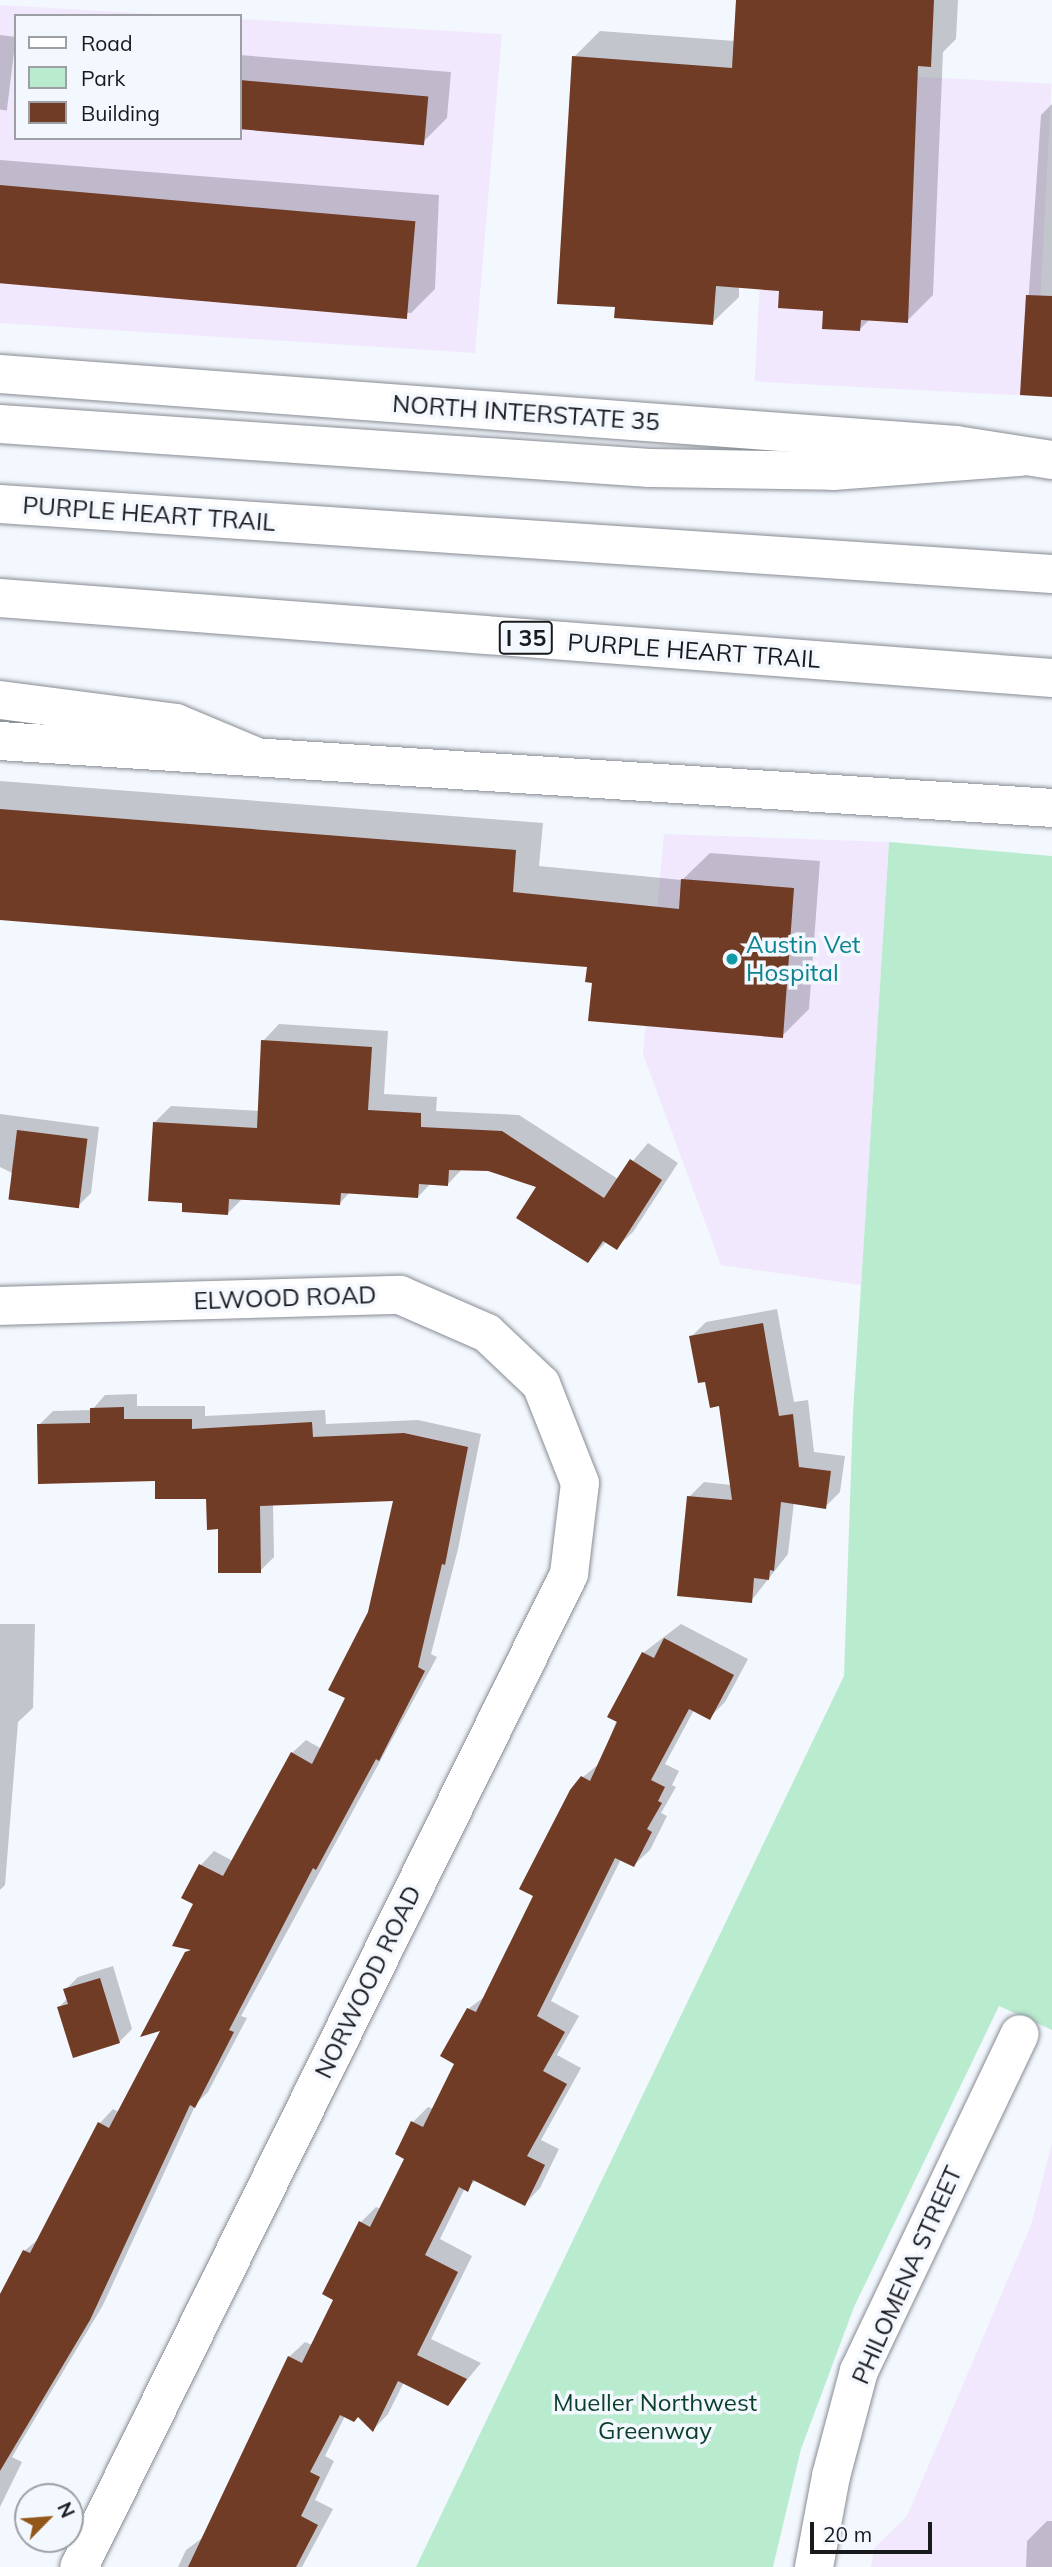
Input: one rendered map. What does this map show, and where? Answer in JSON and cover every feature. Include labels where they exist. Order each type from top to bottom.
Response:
[{"type":"main road","name":"NORTH INTERSTATE 35","points":[[0,374],[956,445],[1037,458]]},
{"type":"main road","points":[[0,424],[650,468],[833,471],[1037,458]]},
{"type":"main road","name":"PURPLE HEART TRAIL","points":[[0,504],[1052,575]]},
{"type":"main road","name":"PURPLE HEART TRAIL","points":[[0,598],[1052,678]]},
{"type":"main road","points":[[0,700],[176,723],[256,756]]},
{"type":"main road","points":[[0,741],[1052,808]]},
{"type":"main road","name":"ELWOOD ROAD","points":[[0,1306],[400,1295],[487,1333],[541,1384]]},
{"type":"main road","name":"NORWOOD ROAD","points":[[79,2567],[569,1574],[580,1483],[541,1384]]},
{"type":"main road","name":"PHILOMENA STREET","points":[[814,2567],[831,2476],[859,2371],[1020,2034]]},
{"type":"shaded area","points":[[0,5],[154,14],[14,14],[14,140],[242,140],[242,19],[502,34],[475,353],[0,323]]},
{"type":"shaded area","points":[[771,69],[1052,84],[1035,396],[755,382]]},
{"type":"shaded area","points":[[664,834],[889,842],[861,1285],[721,1265],[643,1054]]},
{"type":"shaded area","points":[[1052,2143],[1052,2567],[871,2567],[874,2548],[907,2516],[1031,2225]]},
{"type":"green space","name":"Mueller Northwest Greenway","points":[[889,842],[1052,856],[1052,2030],[999,2006],[854,2307],[801,2449],[773,2567],[416,2567],[844,1676],[853,1413]]},
{"type":"building","points":[[736,0],[934,0],[931,67],[918,66],[908,323],[861,320],[860,331],[822,329],[823,311],[778,308],[779,291],[716,286],[713,325],[614,318],[615,307],[557,304],[572,56],[732,68]]},
{"type":"building","points":[[242,80],[428,96],[424,145],[242,129]]},
{"type":"building","points":[[0,185],[415,221],[407,319],[0,283]]},
{"type":"building","points":[[1026,295],[1052,296],[1052,397],[1020,395]]},
{"type":"building","points":[[0,809],[516,850],[513,892],[679,909],[681,879],[794,888],[783,1038],[588,1021],[592,983],[585,982],[587,967],[0,920]]},
{"type":"building","points":[[261,1040],[372,1047],[368,1110],[421,1113],[421,1127],[502,1131],[604,1198],[630,1159],[662,1180],[617,1250],[603,1241],[588,1263],[516,1218],[536,1187],[488,1171],[449,1170],[448,1186],[419,1184],[418,1198],[341,1193],[340,1205],[229,1199],[228,1215],[182,1212],[182,1203],[148,1201],[153,1122],[257,1128]]},
{"type":"building","points":[[17,1130],[87,1139],[79,1208],[8,1199]]},
{"type":"building","points":[[763,1323],[779,1416],[793,1414],[799,1467],[831,1471],[826,1509],[781,1502],[774,1571],[770,1570],[769,1580],[754,1578],[752,1603],[677,1596],[687,1496],[732,1500],[719,1406],[710,1408],[705,1382],[698,1383],[689,1336]]},
{"type":"building","points":[[124,1407],[124,1419],[192,1419],[192,1429],[312,1422],[313,1437],[404,1433],[468,1447],[445,1565],[442,1564],[418,1667],[425,1671],[379,1761],[376,1759],[316,1870],[313,1868],[229,2030],[234,2032],[195,2108],[190,2105],[90,2320],[0,2471],[0,2294],[23,2250],[30,2253],[98,2122],[109,2128],[160,2031],[140,2037],[185,1952],[191,1950],[172,1946],[193,1904],[181,1898],[199,1864],[223,1876],[291,1752],[312,1764],[345,1698],[328,1690],[368,1612],[393,1501],[260,1506],[261,1573],[218,1573],[218,1529],[207,1530],[206,1499],[155,1499],[155,1481],[38,1484],[37,1424],[90,1423],[90,1408]]},
{"type":"building","points":[[664,1638],[734,1675],[710,1720],[689,1709],[651,1780],[665,1787],[658,1801],[662,1803],[647,1829],[652,1832],[634,1867],[615,1858],[537,2016],[565,2032],[543,2071],[567,2084],[527,2156],[545,2165],[525,2206],[473,2180],[468,2192],[459,2187],[425,2255],[458,2272],[417,2355],[467,2379],[448,2406],[398,2381],[373,2432],[358,2417],[354,2422],[340,2415],[310,2472],[320,2477],[301,2516],[318,2525],[296,2567],[188,2567],[288,2356],[302,2363],[333,2300],[322,2294],[359,2221],[370,2227],[404,2159],[395,2154],[411,2121],[423,2127],[454,2064],[440,2056],[467,2008],[476,2012],[533,1896],[519,1889],[570,1790],[581,1776],[590,1781],[617,1722],[607,1717],[642,1652],[654,1658]]},
{"type":"building","points":[[100,1978],[120,2043],[73,2058],[57,2007],[68,2004],[63,1989]]},
{"type":"place","name":"Austin Vet Hospital","points":[[732,959]]}]
